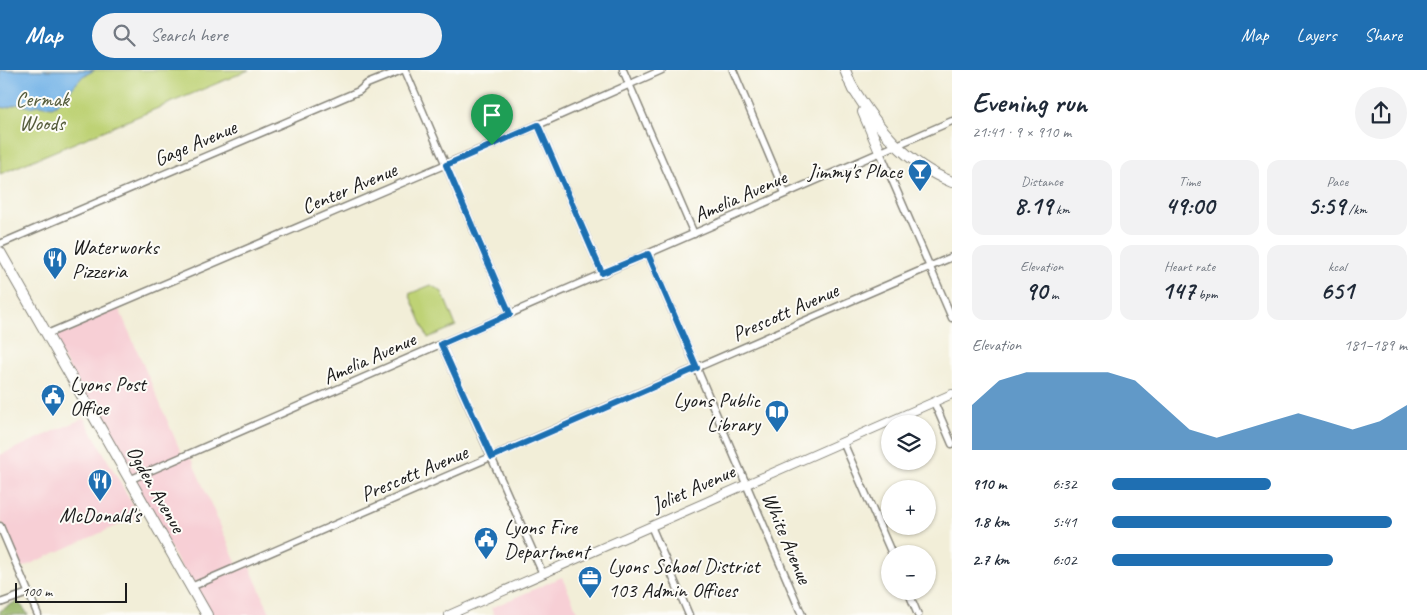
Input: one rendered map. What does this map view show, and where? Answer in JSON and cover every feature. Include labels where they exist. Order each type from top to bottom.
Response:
[{"type":"main road","points":[[845,70],[880,152]]},
{"type":"main road","points":[[851,85],[870,116],[896,145],[926,168],[952,182]]},
{"type":"main road","name":"Ogden Avenue","points":[[0,252],[207,615]]},
{"type":"street","points":[[403,70],[510,314]]},
{"type":"street","name":"Gage Avenue","points":[[0,244],[403,70]]},
{"type":"street","points":[[623,70],[694,234]]},
{"type":"street","name":"Center Avenue","points":[[47,334],[446,165],[662,70]]},
{"type":"street","points":[[733,70],[786,193]]},
{"type":"street","name":"Amelia Avenue","points":[[129,480],[952,121]]},
{"type":"street","points":[[538,125],[602,273]]},
{"type":"street","points":[[880,152],[952,318]]},
{"type":"street","name":"White Avenue","points":[[648,254],[802,615]]},
{"type":"street","name":"Prescott Avenue","points":[[191,587],[952,256]]},
{"type":"street","points":[[441,344],[543,574]]},
{"type":"street","name":"Joliet Avenue","points":[[449,615],[952,394]]},
{"type":"street","points":[[934,402],[952,444]]},
{"type":"street","points":[[843,442],[888,545]]},
{"type":"street","points":[[0,526],[38,615]]},
{"type":"street","points":[[651,526],[689,615]]},
{"type":"street","points":[[0,604],[28,592]]},
{"type":"street","points":[[912,600],[918,615]]},
{"type":"shaded area","points":[[118,306],[183,457],[189,454],[238,566],[248,563],[271,615],[208,615],[50,335]]},
{"type":"shaded area","points":[[84,418],[139,516],[21,568],[0,518],[0,455]]},
{"type":"shaded area","points":[[562,577],[579,615],[494,615],[491,608]]},
{"type":"green space","name":"Cermak Woods","points":[[0,70],[249,70],[0,174]]},
{"type":"green space","points":[[431,285],[442,292],[456,326],[428,338],[409,294]]},
{"type":"green space","points":[[17,601],[28,615],[0,615],[0,611]]},
{"type":"water","points":[[0,70],[95,70],[83,76],[58,104],[52,107],[38,105],[30,107],[17,104],[6,108],[0,107]]},
{"type":"place","name":"Jimmy's Place","points":[[920,192]]},
{"type":"place","name":"Waterworks Pizzeria","points":[[55,280]]},
{"type":"place","name":"Lyons Post Office","points":[[53,417]]},
{"type":"place","name":"Lyons Public Library","points":[[777,433]]},
{"type":"place","name":"McDonald's","points":[[100,502]]},
{"type":"place","name":"Lyons Fire Department","points":[[486,560]]},
{"type":"place","name":"Lyons School District 103 Admin Offices","points":[[590,599]]},
{"type":"route","points":[[538,125],[602,273],[648,254],[697,368],[492,457],[441,344],[510,314],[446,165],[492,145],[538,125]]}]
